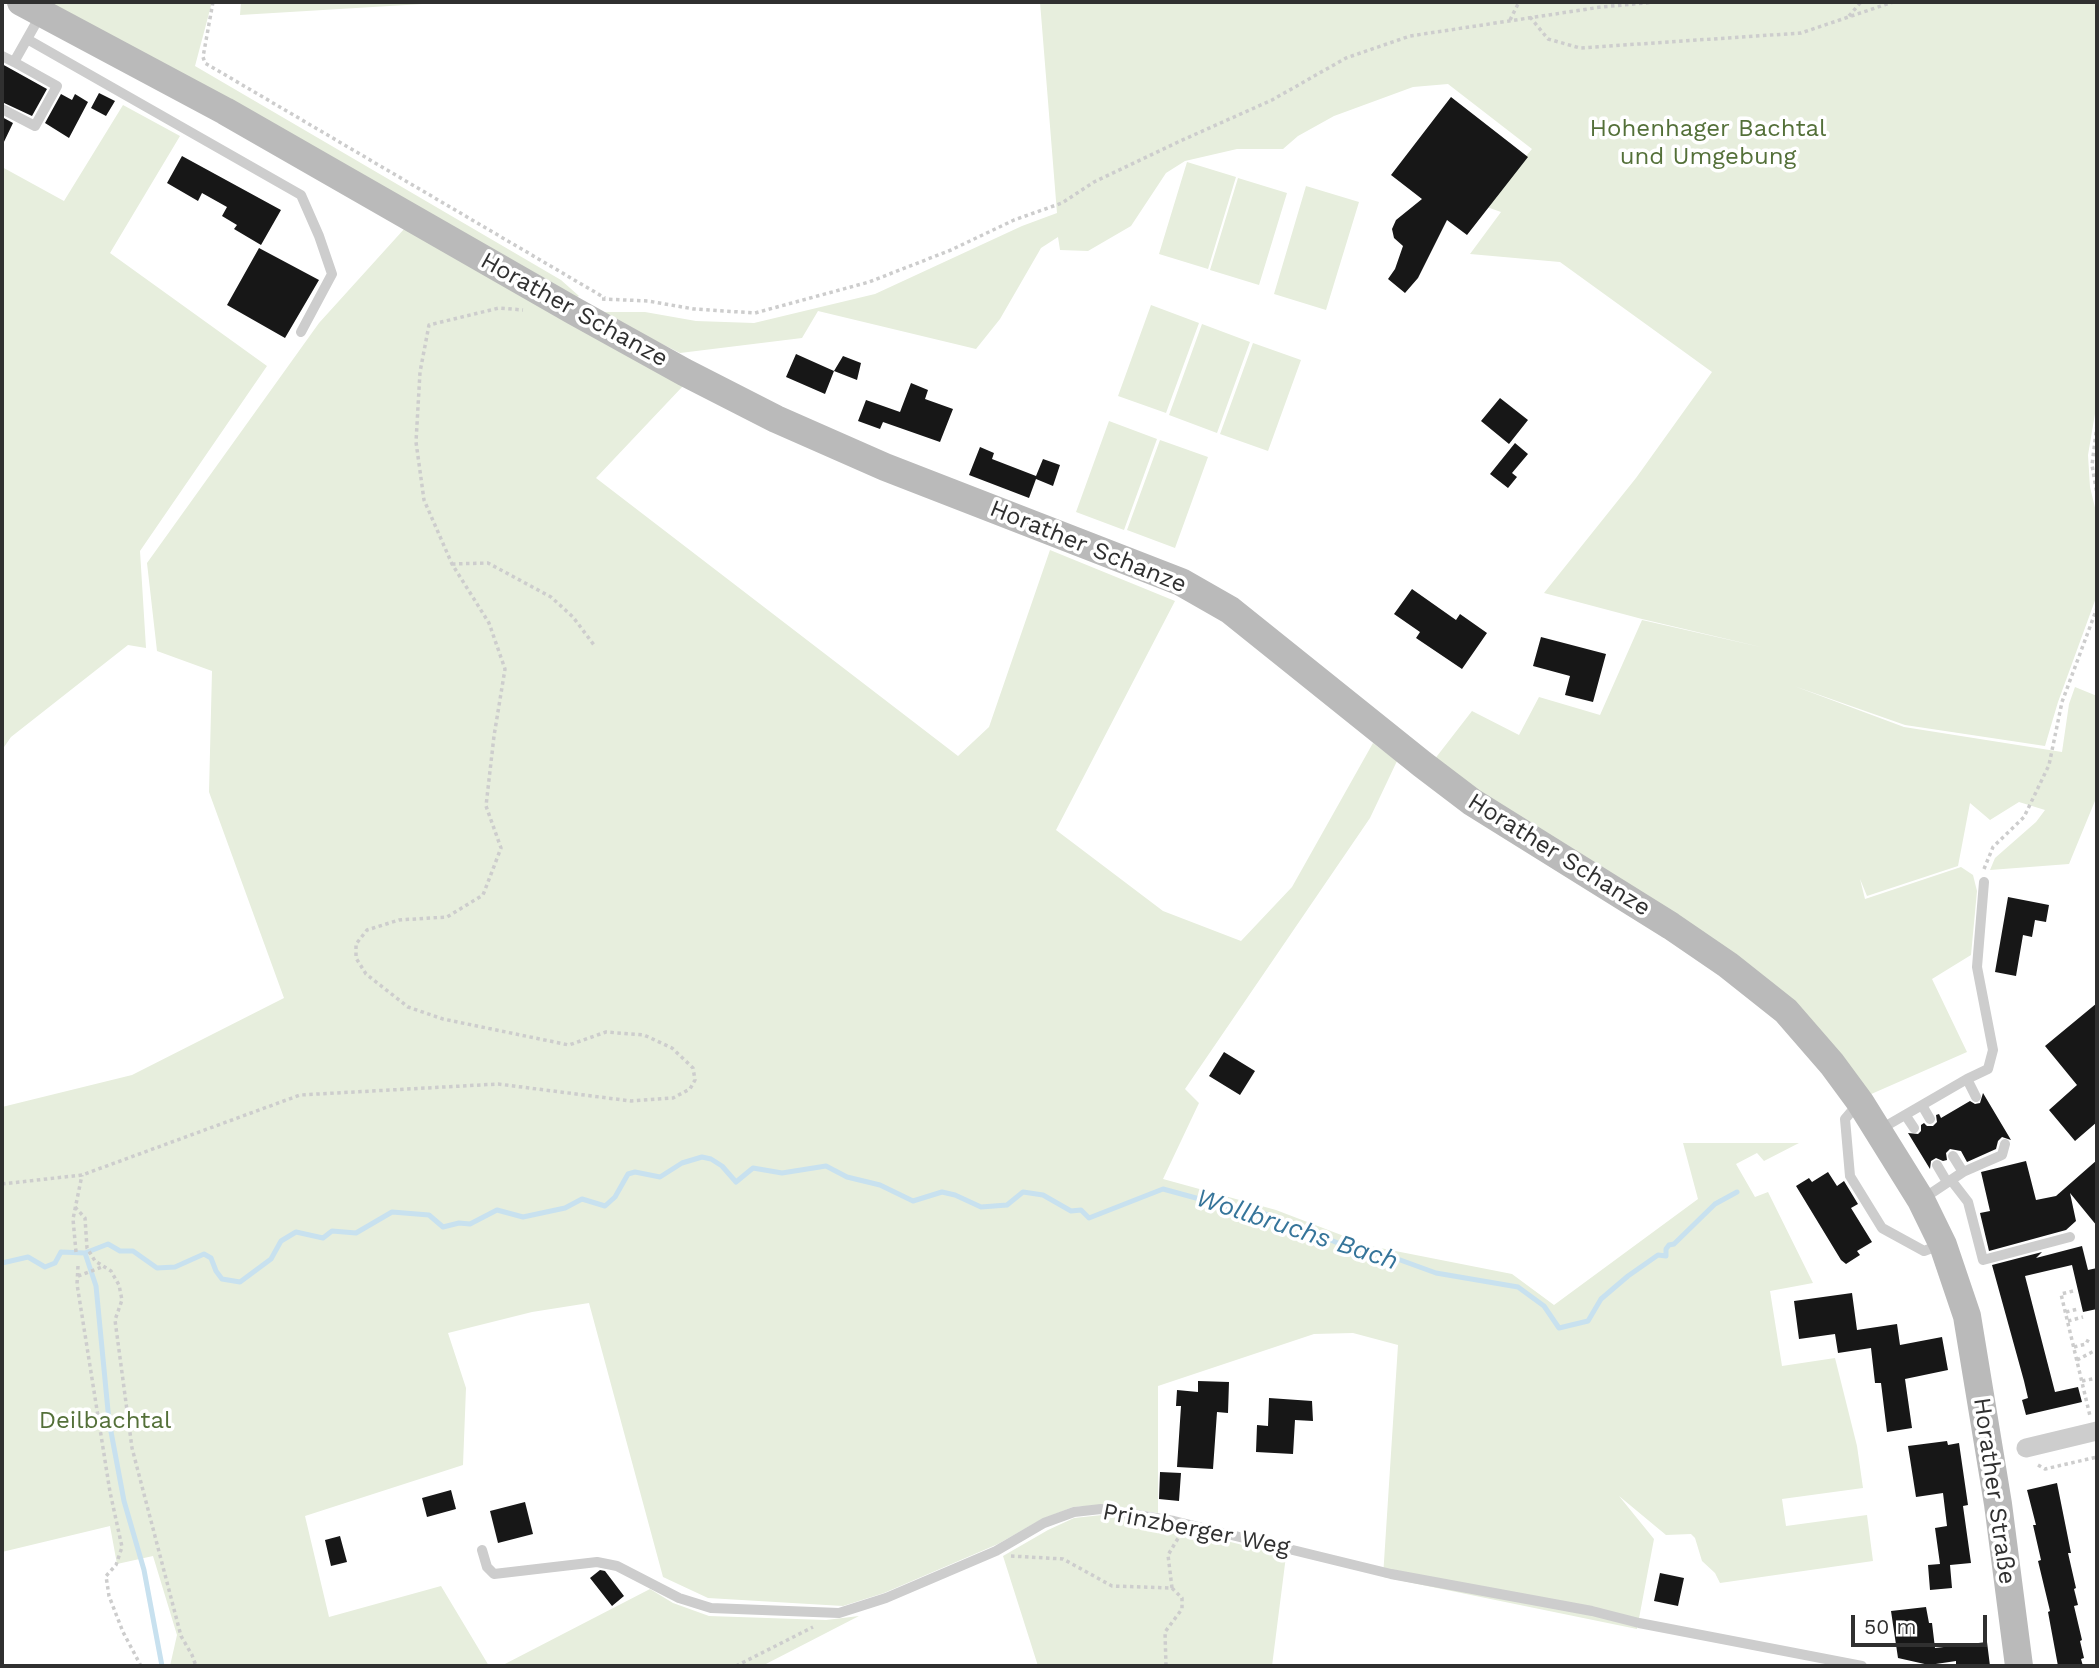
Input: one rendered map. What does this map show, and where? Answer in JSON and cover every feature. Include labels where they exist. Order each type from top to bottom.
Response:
[{"type":"main road","name":"Horather Schanze","points":[[32,7],[225,111],[574,312],[776,419],[886,467],[1181,582],[1230,610],[1472,802],[1671,926],[1728,965],[1786,1011],[1832,1064],[1860,1102],[1921,1200],[1942,1245],[1967,1316]]},
{"type":"main road","name":"Horather Straße","points":[[1967,1316],[1998,1504],[2019,1666]]},
{"type":"street","points":[[2026,1448],[2096,1432]]},
{"type":"lane","points":[[14,62],[27,39],[32,7]]},
{"type":"lane","points":[[27,39],[301,195],[320,236],[332,274],[301,332]]},
{"type":"lane","points":[[2,56],[57,86],[35,126],[2,109]]},
{"type":"lane","points":[[1879,1130],[1988,1069],[1993,1050],[1977,967],[1984,882]]},
{"type":"lane","points":[[1967,1079],[1976,1097]]},
{"type":"lane","points":[[1860,1102],[1845,1119],[1850,1176],[1882,1228],[1924,1251],[1942,1245]]},
{"type":"lane","points":[[1923,1107],[1930,1119]]},
{"type":"lane","points":[[1906,1116],[1914,1128]]},
{"type":"lane","points":[[1921,1200],[1964,1172],[2002,1155],[2005,1144]]},
{"type":"lane","points":[[1953,1156],[1964,1172]]},
{"type":"lane","points":[[1937,1165],[1968,1202],[1983,1260],[2070,1237]]},
{"type":"lane","name":"Prinzberger Weg","points":[[482,1550],[486,1567],[494,1574],[597,1562],[617,1566],[680,1598],[712,1608],[839,1613],[886,1598],[996,1551],[1044,1523],[1074,1512],[1101,1509],[1187,1524],[1391,1574],[1592,1611],[1639,1623],[1861,1666]]},
{"type":"path","points":[[213,2],[203,57],[205,63],[604,298],[755,313],[869,282],[951,250],[1014,219],[1062,204],[1094,182],[1272,100],[1346,58],[1410,36],[1601,7],[1656,2]]},
{"type":"path","points":[[1510,20],[1518,2]]},
{"type":"path","points":[[1848,17],[1861,2]]},
{"type":"path","points":[[1530,17],[1548,39],[1580,48],[1801,33],[1893,2]]},
{"type":"path","points":[[574,312],[604,298]]},
{"type":"path","points":[[2,1184],[82,1175],[300,1096],[498,1084],[631,1101],[673,1098],[690,1089],[695,1080],[693,1068],[672,1048],[644,1035],[606,1032],[569,1045],[443,1019],[408,1007],[366,974],[356,958],[356,944],[367,930],[398,920],[447,917],[483,895],[501,848],[486,806],[505,669],[489,623],[424,500],[416,442],[420,372],[429,325],[499,308],[525,310]]},
{"type":"path","points":[[2097,425],[2092,465],[2097,494]]},
{"type":"path","points":[[455,563],[488,563],[551,597],[573,617],[594,645]]},
{"type":"path","points":[[1984,882],[1984,868],[1993,847],[2024,817],[2049,765],[2062,702],[2097,608]]},
{"type":"path","points":[[76,1252],[74,1219],[82,1175]]},
{"type":"path","points":[[75,1207],[86,1218],[87,1248],[102,1267],[111,1271],[119,1285],[122,1300],[116,1320],[132,1448],[181,1636],[195,1666]]},
{"type":"path","points":[[78,1266],[79,1296],[110,1492],[122,1546],[116,1565],[106,1576],[100,1578]]},
{"type":"path","points":[[78,1276],[102,1267]]},
{"type":"path","points":[[2073,1291],[2061,1294],[2096,1432]]},
{"type":"path","points":[[2066,1312],[2078,1309]]},
{"type":"path","points":[[2068,1321],[2083,1317]]},
{"type":"path","points":[[2074,1347],[2086,1344],[2089,1338]]},
{"type":"path","points":[[2077,1360],[2094,1351]]},
{"type":"path","points":[[2082,1381],[2097,1378]]},
{"type":"path","points":[[2026,1448],[2028,1458],[2045,1469],[2097,1457]]},
{"type":"path","points":[[1167,1666],[1165,1632],[1182,1609],[1182,1598],[1172,1588],[1168,1555],[1187,1524]]},
{"type":"path","points":[[996,1551],[1016,1558],[1063,1559],[1112,1586],[1172,1588]]},
{"type":"path","points":[[106,1576],[109,1596],[118,1620],[141,1666]]},
{"type":"path","points":[[736,1666],[839,1613]]},
{"type":"green space","points":[[42,2],[212,2],[195,66],[561,280],[579,296],[573,299]]},
{"type":"green space","points":[[241,2],[456,2],[240,15]]},
{"type":"green space","name":"Hohenhager Bachtal und Umgebung","points":[[1040,2],[2097,2],[2097,402],[2088,455],[2090,487],[2097,516],[2097,595],[2045,746],[1905,725],[1794,686],[1904,727],[2062,752],[2069,704],[2075,687],[2097,696],[2097,796],[2069,864],[1990,870],[1995,858],[2036,822],[2045,810],[2019,802],[1990,820],[1970,803],[1958,866],[1867,896],[1860,879],[1865,899],[1961,867],[1973,875],[1977,891],[1971,955],[1932,979],[1967,1052],[1869,1095],[1838,1058],[1434,760],[1472,711],[1519,735],[1539,697],[1600,715],[1642,620],[1765,648],[1544,593],[1636,478],[1712,372],[1560,262],[1470,254],[1501,212],[1484,206],[1532,149],[1448,84],[1413,87],[1334,116],[1298,136],[1283,149],[1237,149],[1185,161],[1166,173],[1131,226],[1088,251],[1060,250],[1058,237],[1041,248],[1000,319],[976,349],[818,311],[802,338],[680,353],[598,312],[645,312],[696,321],[754,323],[875,294],[1022,226],[1057,213]]},
{"type":"green space","points":[[123,105],[180,136],[110,253],[267,366],[140,551],[146,648],[128,645],[11,737],[2,750],[2,167],[64,201]]},
{"type":"green space","points":[[1187,162],[1236,177],[1208,269],[1159,254]]},
{"type":"green space","points":[[1238,178],[1287,193],[1259,285],[1210,270]]},
{"type":"green space","points":[[1306,186],[1359,202],[1326,310],[1274,294]]},
{"type":"green space","name":"Deilbachtal","points":[[405,228],[683,386],[596,478],[958,756],[989,727],[1050,550],[1175,601],[1056,830],[1163,911],[1241,941],[1292,887],[1373,743],[1397,761],[1370,818],[1185,1089],[1199,1103],[1163,1179],[1276,1210],[1370,1246],[1512,1274],[1554,1305],[1698,1199],[1683,1143],[1799,1143],[1764,1161],[1757,1153],[1736,1164],[1755,1197],[1768,1192],[1813,1283],[1770,1291],[1782,1366],[1835,1358],[1857,1446],[1863,1488],[1782,1499],[1786,1526],[1867,1515],[1873,1561],[1720,1583],[1715,1573],[1702,1561],[1695,1538],[1691,1534],[1666,1535],[1619,1496],[1654,1539],[1637,1629],[1383,1577],[1398,1345],[1353,1333],[1314,1334],[1158,1386],[1158,1513],[1101,1505],[1073,1507],[1042,1519],[998,1544],[884,1593],[843,1606],[708,1598],[663,1577],[589,1303],[532,1312],[448,1333],[466,1388],[463,1465],[305,1516],[329,1617],[441,1586],[489,1666],[170,1666],[177,1635],[153,1556],[117,1564],[110,1526],[2,1552],[2,1107],[132,1075],[284,998],[209,792],[212,671],[157,651],[147,563],[319,323]]},
{"type":"green space","points":[[1151,305],[1199,323],[1166,413],[1118,396]]},
{"type":"green space","points":[[1202,324],[1250,342],[1217,433],[1169,415]]},
{"type":"green space","points":[[1253,343],[1301,360],[1268,451],[1220,434]]},
{"type":"green space","points":[[1109,421],[1157,439],[1124,530],[1076,512]]},
{"type":"green space","points":[[1160,440],[1208,457],[1175,548],[1127,530]]},
{"type":"green space","points":[[1128,1516],[1286,1556],[1272,1666],[1038,1666],[1003,1556],[1074,1518]]},
{"type":"green space","points":[[650,1589],[673,1603],[709,1616],[826,1620],[859,1616],[762,1666],[501,1666]]},
{"type":"building","points":[[2,64],[47,89],[32,116],[2,102]]},
{"type":"building","points":[[99,93],[115,101],[106,116],[91,108]]},
{"type":"building","points":[[61,94],[72,100],[75,94],[88,102],[69,138],[45,123]]},
{"type":"building","points":[[1451,97],[1528,157],[1467,235],[1447,220],[1418,278],[1405,293],[1388,279],[1395,269],[1403,246],[1394,238],[1392,229],[1396,220],[1422,199],[1391,175]]},
{"type":"building","points":[[2,117],[13,123],[2,146]]},
{"type":"building","points":[[182,156],[281,210],[261,245],[234,229],[237,225],[222,216],[227,207],[202,193],[198,201],[167,183]]},
{"type":"building","points":[[259,248],[319,280],[285,338],[227,305]]},
{"type":"building","points":[[796,354],[834,371],[825,394],[786,377]]},
{"type":"building","points":[[843,356],[861,363],[857,380],[834,371]]},
{"type":"building","points":[[911,383],[928,390],[925,399],[953,409],[940,442],[883,422],[880,429],[858,421],[866,400],[900,412]]},
{"type":"building","points":[[1500,398],[1528,420],[1509,444],[1481,421]]},
{"type":"building","points":[[1515,443],[1528,454],[1512,473],[1517,477],[1508,488],[1490,474]]},
{"type":"building","points":[[980,447],[994,453],[992,459],[1036,476],[1043,459],[1060,465],[1053,486],[1036,479],[1029,498],[969,475]]},
{"type":"building","points":[[1412,589],[1456,620],[1460,614],[1487,633],[1462,669],[1416,638],[1420,632],[1394,614]]},
{"type":"building","points":[[1541,637],[1606,654],[1593,702],[1565,695],[1570,676],[1533,666]]},
{"type":"building","points":[[2008,897],[2049,905],[2046,922],[2035,920],[2032,937],[2023,935],[2016,976],[1995,972]]},
{"type":"building","points":[[2097,1003],[2097,1122],[2075,1141],[2049,1110],[2077,1085],[2045,1046]]},
{"type":"building","points":[[1224,1052],[1255,1071],[1240,1095],[1209,1076]]},
{"type":"building","points":[[1983,1093],[2011,1140],[2002,1137],[1996,1149],[1967,1162],[1961,1151],[1950,1149],[1946,1153],[1947,1160],[1936,1158],[1931,1161],[1930,1169],[1908,1133],[1918,1134],[1924,1123],[1933,1126],[1937,1122],[1936,1115],[1939,1114],[1941,1118],[1970,1101],[1980,1103]]},
{"type":"building","points":[[2097,1160],[2097,1226],[2070,1193],[2076,1221],[2066,1230],[1989,1251],[1980,1213],[1990,1211],[1981,1172],[2026,1161],[2036,1200],[2056,1196]]},
{"type":"building","points":[[1828,1172],[1837,1186],[1844,1181],[1858,1204],[1851,1208],[1872,1242],[1857,1251],[1860,1255],[1846,1264],[1796,1186],[1809,1178],[1812,1182]]},
{"type":"building","points":[[2082,1246],[2088,1270],[2097,1268],[2097,1309],[2083,1312],[2072,1265],[2025,1276],[2055,1392],[2078,1387],[2082,1402],[2026,1415],[2022,1400],[2028,1398],[1992,1265],[2042,1252],[2036,1258]]},
{"type":"building","points":[[1852,1293],[1857,1330],[1897,1324],[1900,1345],[1942,1337],[1948,1370],[1905,1379],[1912,1428],[1887,1432],[1881,1383],[1875,1383],[1871,1348],[1838,1353],[1835,1334],[1799,1339],[1794,1301]]},
{"type":"building","points":[[1198,1381],[1229,1382],[1228,1413],[1217,1412],[1213,1469],[1177,1467],[1181,1406],[1176,1406],[1177,1390],[1198,1392]]},
{"type":"building","points":[[1269,1398],[1312,1401],[1313,1421],[1295,1420],[1293,1454],[1256,1452],[1257,1425],[1268,1426]]},
{"type":"building","points":[[1947,1441],[1948,1445],[1959,1443],[1968,1505],[1963,1506],[1971,1563],[1950,1565],[1952,1588],[1930,1590],[1928,1565],[1940,1564],[1935,1528],[1947,1526],[1943,1493],[1916,1497],[1908,1446]]},
{"type":"building","points":[[1160,1472],[1181,1473],[1179,1501],[1159,1499]]},
{"type":"building","points":[[2057,1483],[2076,1588],[2074,1589],[2078,1605],[2074,1606],[2082,1640],[2083,1666],[2058,1666],[2048,1612],[2050,1611],[2038,1561],[2041,1560],[2033,1525],[2036,1525],[2027,1490]]},
{"type":"building","points":[[451,1490],[456,1509],[427,1517],[422,1498]]},
{"type":"building","points":[[525,1502],[533,1534],[498,1543],[490,1511]]},
{"type":"building","points":[[340,1536],[347,1562],[331,1566],[325,1540]]},
{"type":"building","points":[[600,1570],[605,1571],[624,1596],[612,1606],[590,1578]]},
{"type":"building","points":[[1660,1573],[1684,1578],[1678,1606],[1654,1601]]},
{"type":"building","points":[[1926,1607],[1929,1623],[1932,1623],[1935,1648],[1987,1642],[1990,1666],[1956,1666],[1956,1661],[1929,1665],[1898,1658],[1891,1611]]},
{"type":"waterway","name":"Wollbruchs Bach","points":[[2,1263],[28,1257],[45,1267],[55,1263],[61,1252],[85,1253],[108,1244],[120,1251],[133,1251],[157,1268],[175,1267],[204,1254],[211,1258],[222,1279],[240,1282],[271,1259],[281,1241],[296,1232],[323,1238],[332,1231],[356,1233],[392,1212],[429,1215],[443,1227],[459,1223],[470,1224],[497,1210],[523,1217],[565,1208],[582,1199],[605,1206],[615,1197],[628,1174],[635,1172],[660,1177],[682,1163],[702,1157],[722,1166],[736,1182],[753,1168],[782,1173],[826,1166],[847,1177],[880,1185],[913,1201],[942,1192],[981,1207],[1007,1205],[1023,1192],[1043,1195],[1071,1211],[1081,1210],[1089,1218],[1163,1189],[1229,1207],[1258,1211],[1348,1247],[1392,1257],[1436,1273],[1518,1287],[1544,1306],[1559,1328],[1588,1321],[1601,1299],[1658,1255],[1666,1256],[1669,1245],[1674,1244],[1715,1204],[1737,1192]]},
{"type":"waterway","points":[[85,1253],[96,1286],[109,1421],[124,1501],[144,1570],[162,1666]]}]
